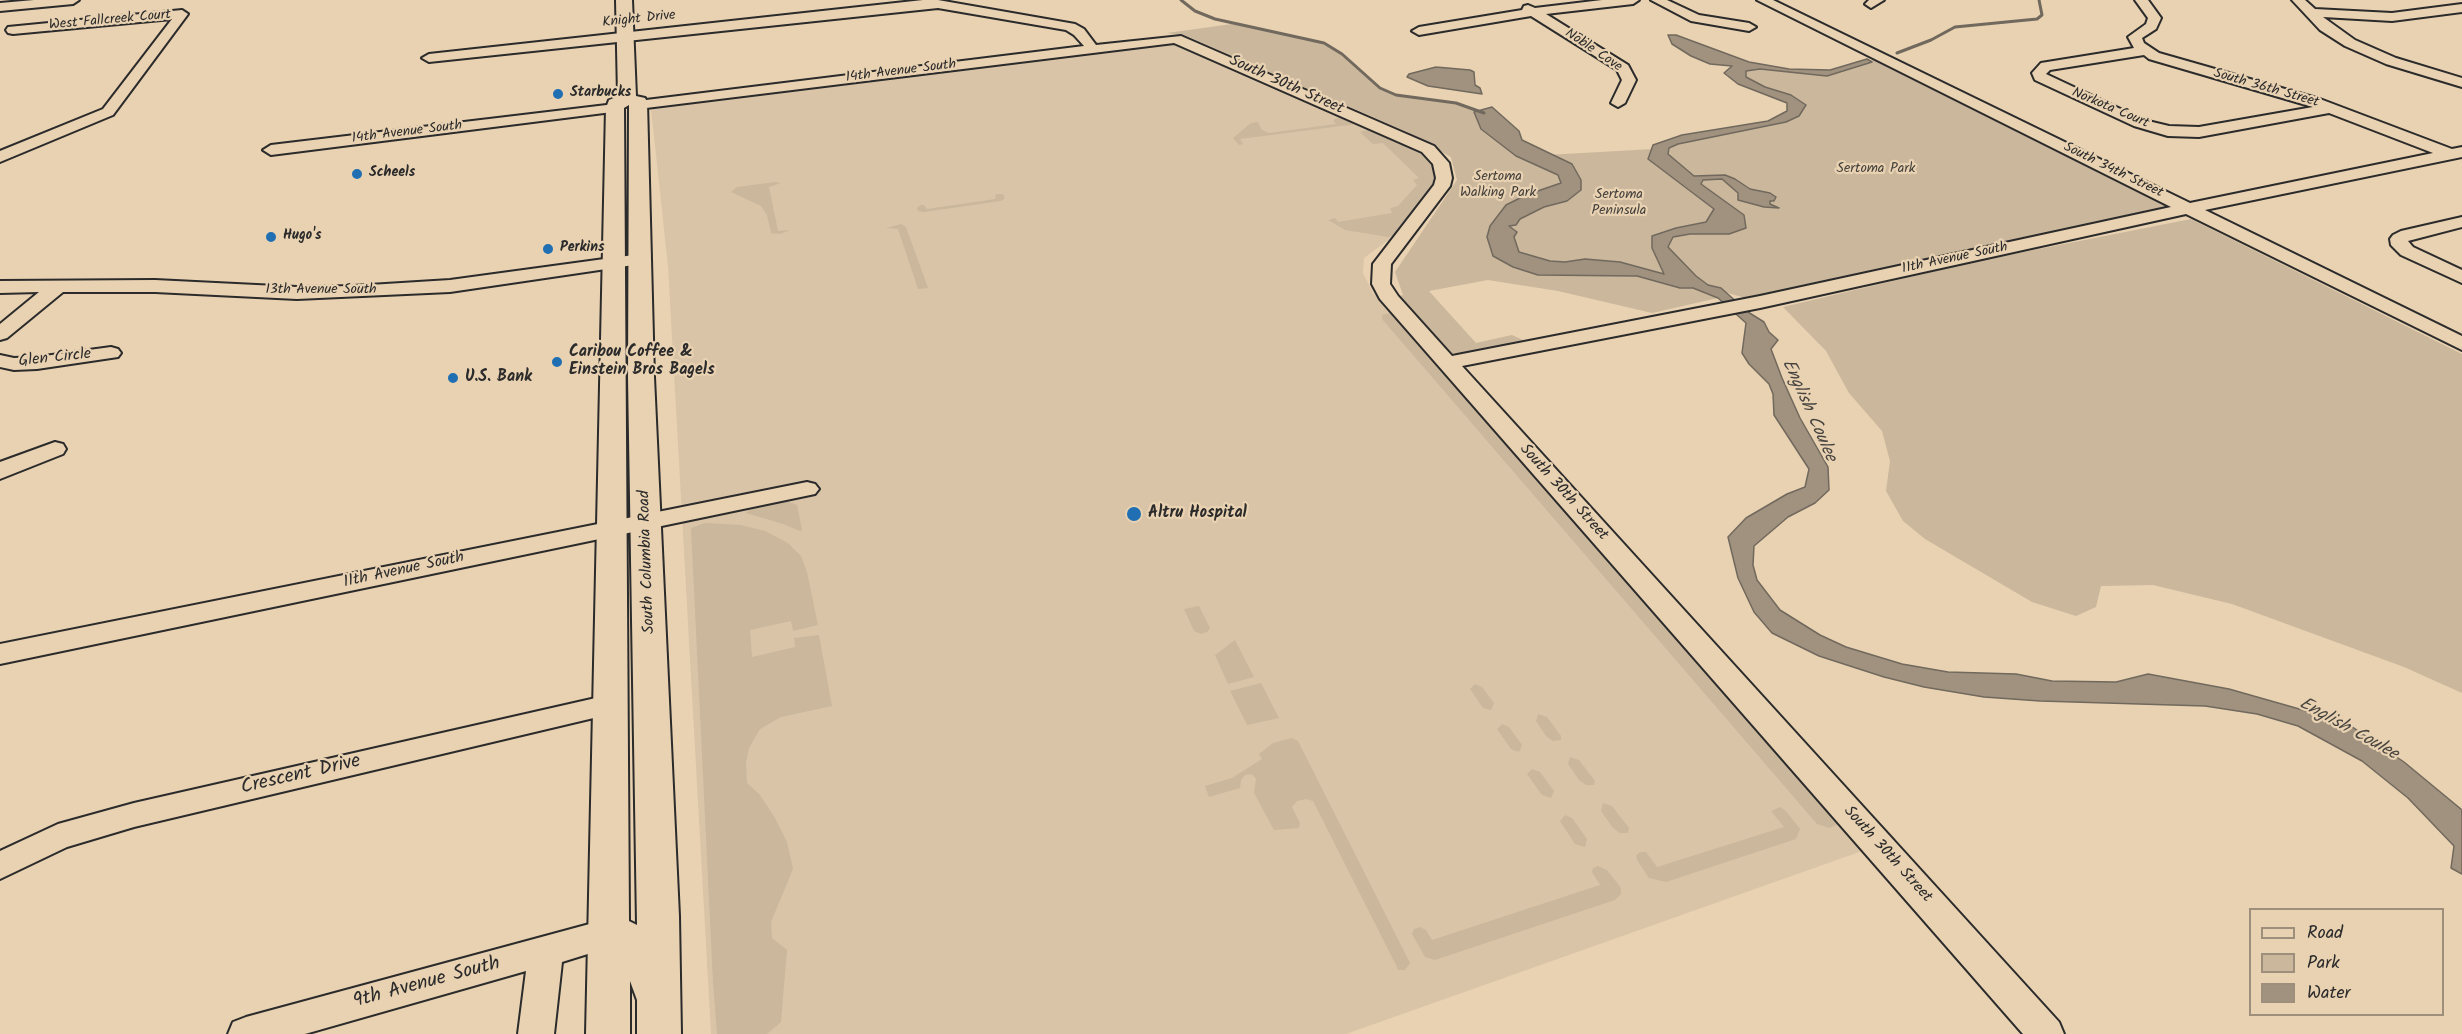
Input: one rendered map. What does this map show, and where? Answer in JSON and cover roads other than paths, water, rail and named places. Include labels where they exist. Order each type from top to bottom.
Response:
[{"type":"main road","name":"South Columbia Road","points":[[624,0],[629,109],[629,524],[659,1020]]},
{"type":"main road","name":"South Columbia Road","points":[[608,1034],[609,705],[629,524]]},
{"type":"main road","points":[[608,934],[622,937],[634,948],[649,973],[659,1020]]},
{"type":"street","points":[[0,7],[73,0]]},
{"type":"street","points":[[1514,0],[1533,12]]},
{"type":"street","points":[[1419,31],[1533,12],[1633,0]]},
{"type":"street","points":[[1657,0],[1696,18],[1749,27]]},
{"type":"street","name":"South 34th Street","points":[[1763,0],[2462,344]]},
{"type":"street","points":[[2141,0],[2155,18],[2151,26],[2135,37],[2138,45],[2144,51]]},
{"type":"street","points":[[2298,0],[2336,35],[2366,51],[2411,68],[2462,82]]},
{"type":"street","points":[[0,40],[41,3]]},
{"type":"street","name":"Knight Drive","points":[[429,58],[930,4],[1070,27],[1079,32],[1092,48]]},
{"type":"street","points":[[2312,13],[2379,17],[2462,8]]},
{"type":"street","name":"Noble Cove","points":[[1533,12],[1623,68],[1629,80],[1618,103]]},
{"type":"street","points":[[2430,13],[2462,23]]},
{"type":"street","name":"West Fallcreek Court","points":[[0,157],[108,112],[182,14],[13,30]]},
{"type":"street","name":"14th Avenue South","points":[[271,150],[629,109],[1164,39]]},
{"type":"street","name":"South 30th Street","points":[[1164,39],[1184,41],[1416,143],[1436,156],[1443,166],[1442,186],[1395,244],[1383,264],[1380,279],[1390,299],[2046,1034]]},
{"type":"street","name":"Norkota Court","points":[[2144,51],[2046,66],[2039,73],[2040,77],[2128,118],[2168,130],[2199,132],[2330,108]]},
{"type":"street","name":"South 36th Street","points":[[2144,51],[2167,61],[2330,108],[2456,153]]},
{"type":"street","name":"11th Avenue South","points":[[1446,363],[1717,311],[2189,208],[2456,153]]},
{"type":"street","points":[[2462,222],[2398,239],[2400,245],[2407,251],[2462,277]]},
{"type":"street","name":"13th Avenue South","points":[[0,287],[155,286],[286,293],[353,292],[450,286],[628,261]]},
{"type":"street","points":[[0,333],[60,285]]},
{"type":"street","name":"Glen Circle","points":[[0,361],[14,364],[37,363],[111,353]]},
{"type":"street","points":[[0,472],[55,449]]},
{"type":"street","name":"11th Avenue South","points":[[0,654],[807,489]]},
{"type":"street","name":"Crescent Drive","points":[[0,866],[58,837],[134,815],[609,705]]},
{"type":"street","name":"9th Avenue South","points":[[246,1034],[608,934]]},
{"type":"street","points":[[536,1034],[546,951]]},
{"type":"water","points":[[1668,35],[1676,35],[1749,62],[1789,69],[1830,70],[1867,59],[1872,62],[1827,76],[1760,69],[1746,71],[1746,77],[1765,87],[1791,95],[1806,105],[1799,116],[1786,122],[1678,144],[1669,148],[1668,154],[1694,176],[1725,175],[1750,189],[1770,193],[1776,197],[1774,201],[1770,201],[1770,204],[1779,208],[1764,207],[1738,200],[1738,193],[1722,179],[1703,180],[1701,184],[1744,215],[1746,228],[1729,234],[1690,234],[1673,237],[1668,247],[1696,276],[1708,285],[1721,288],[1748,312],[1764,322],[1769,332],[1778,340],[1771,349],[1782,378],[1800,418],[1828,467],[1829,490],[1815,503],[1788,517],[1754,546],[1753,565],[1757,580],[1780,610],[1820,635],[1846,647],[1902,664],[1948,672],[2016,674],[2052,681],[2116,682],[2148,674],[2229,689],[2345,722],[2404,762],[2462,810],[2462,874],[2451,868],[2454,846],[2408,798],[2362,761],[2298,726],[2257,714],[2205,706],[2040,701],[1984,697],[1924,687],[1819,656],[1772,633],[1754,612],[1738,578],[1728,537],[1746,518],[1787,494],[1805,487],[1809,469],[1774,415],[1773,394],[1769,384],[1749,364],[1742,353],[1746,323],[1718,298],[1693,288],[1680,288],[1637,276],[1538,275],[1513,267],[1493,256],[1487,237],[1490,226],[1506,205],[1526,195],[1561,183],[1558,175],[1516,156],[1481,129],[1474,112],[1492,107],[1519,131],[1522,140],[1572,164],[1581,180],[1581,190],[1567,201],[1544,207],[1520,219],[1516,225],[1509,226],[1517,232],[1514,237],[1519,252],[1550,261],[1565,262],[1585,259],[1620,262],[1664,274],[1652,248],[1652,236],[1706,222],[1714,209],[1648,159],[1653,145],[1682,135],[1768,121],[1787,111],[1787,103],[1738,84],[1724,73],[1732,66],[1710,64],[1691,56],[1672,44]]},
{"type":"water","points":[[1436,67],[1474,72],[1475,85],[1480,88],[1482,94],[1428,86],[1407,77],[1409,74]]},
{"type":"waterway","points":[[1181,0],[1195,11],[1215,19],[1324,43],[1342,54],[1380,88],[1396,95],[1456,103],[1484,113]]},
{"type":"waterway","name":"English Coulee","points":[[1897,53],[1931,40],[1955,27],[2037,19],[2042,15],[2039,0]]},
{"type":"place","name":"Starbucks","points":[[558,94]]},
{"type":"place","name":"Scheels","points":[[357,174]]},
{"type":"place","name":"Hugo's","points":[[271,237]]},
{"type":"place","name":"Perkins","points":[[548,249]]},
{"type":"place","name":"Caribou Coffee & Einstein Bros Bagels","points":[[557,362]]},
{"type":"place","name":"U.S. Bank","points":[[453,378]]},
{"type":"place","name":"Altru Hospital","points":[[1134,514]]},
{"type":"park label","name":"Sertoma Park","points":[[1876,170]]},
{"type":"park label","name":"Sertoma Walking Park","points":[[1498,186]]},
{"type":"park label","name":"Sertoma Peninsula","points":[[1619,204]]}]
